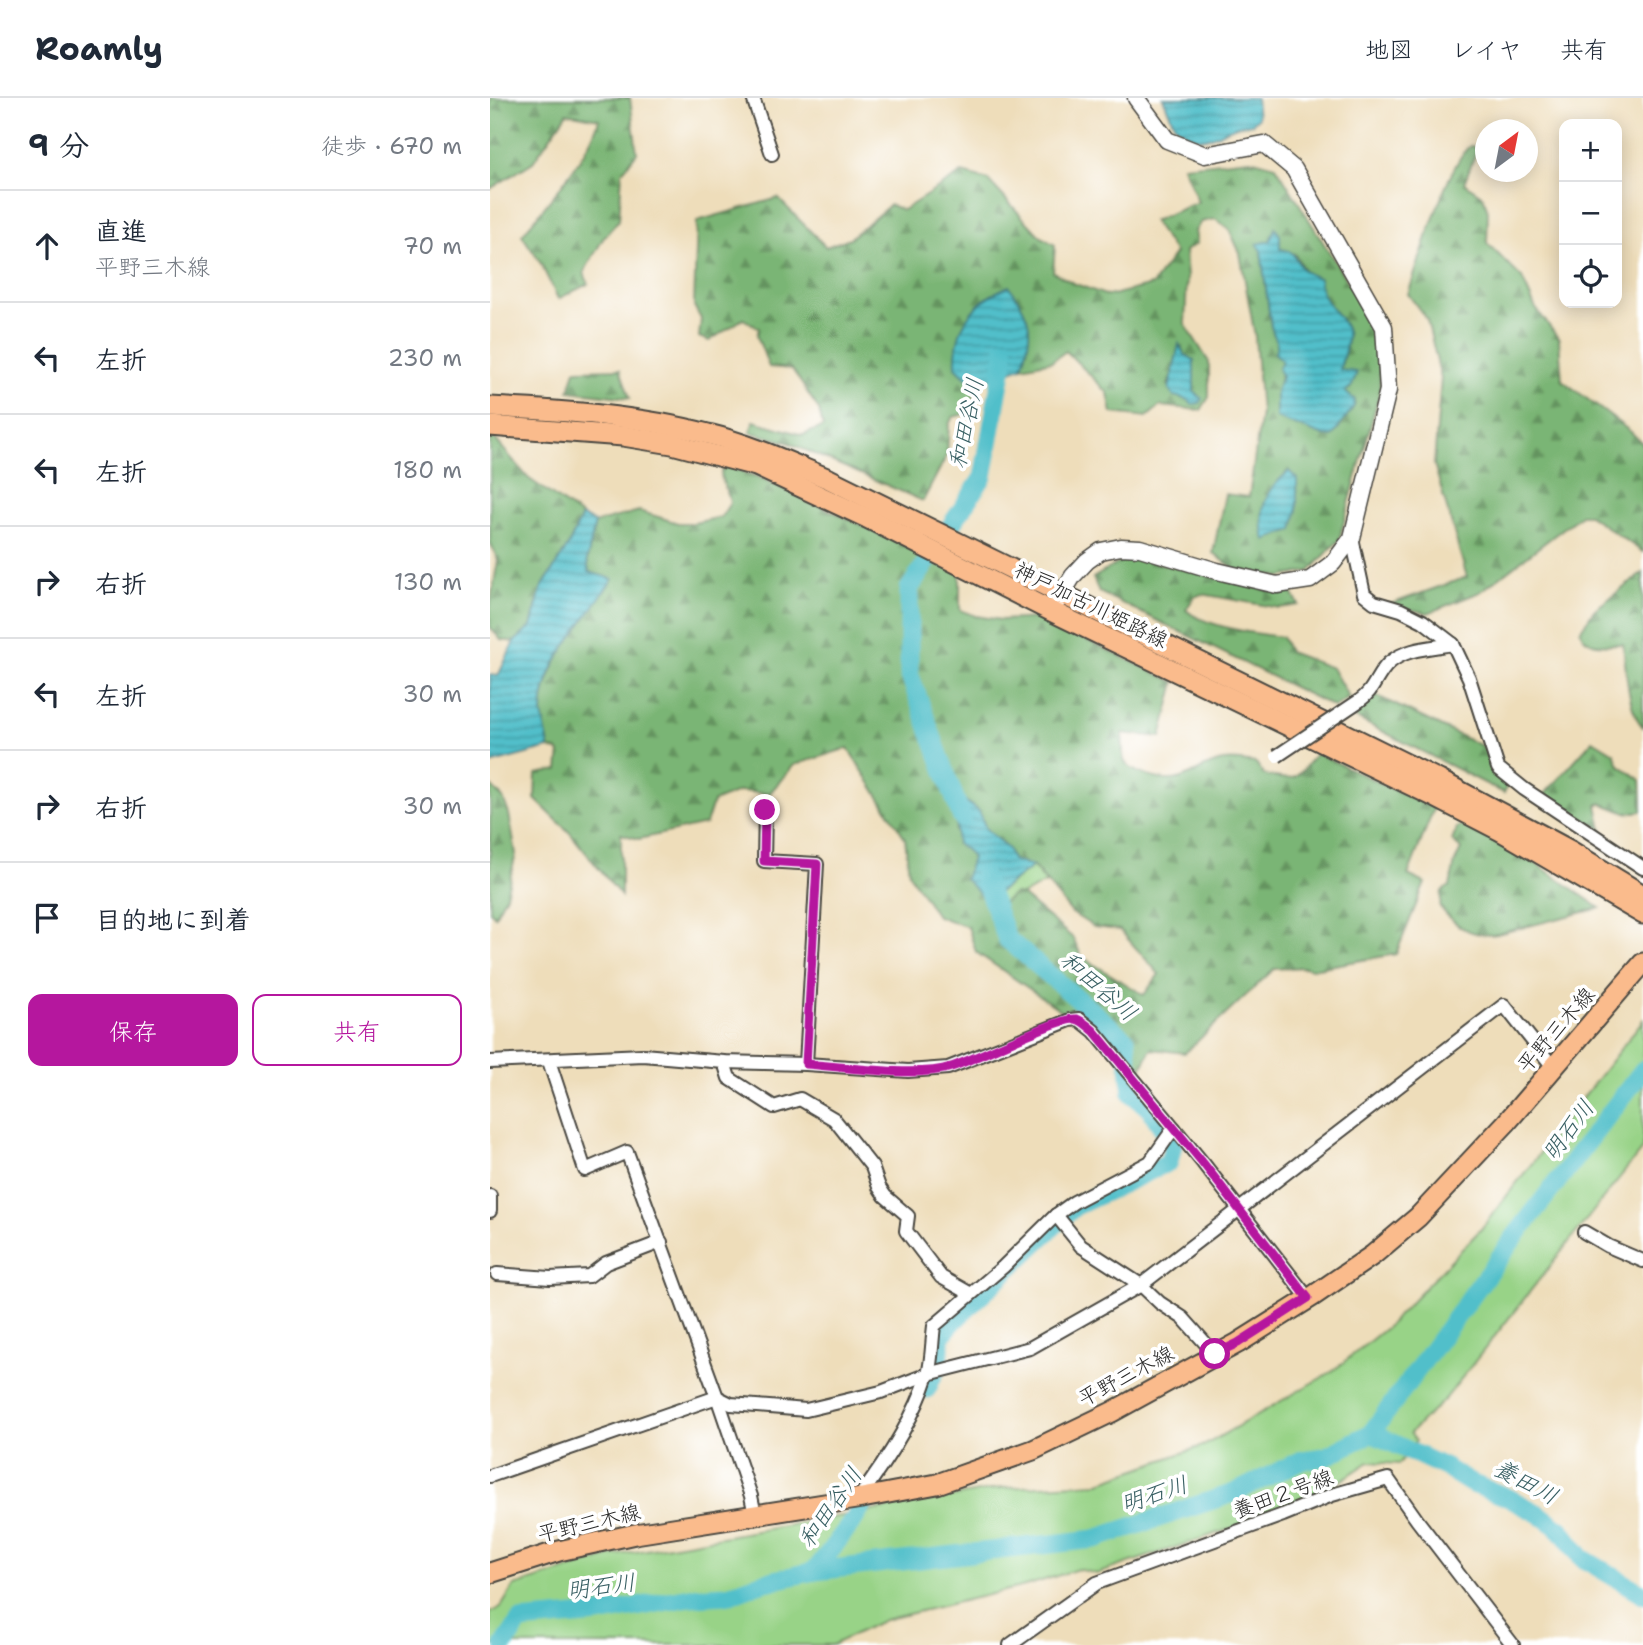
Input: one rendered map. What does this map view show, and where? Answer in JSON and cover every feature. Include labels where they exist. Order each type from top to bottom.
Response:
[{"type":"main road","name":"神戸加古川姫路線","points":[[490,407],[601,414],[668,424],[711,434],[771,454],[829,479],[1439,780],[1571,851],[1643,895]]},
{"type":"main road","name":"神戸加古川姫路線","points":[[490,426],[623,436],[671,443],[756,466],[1501,831],[1643,914]]},
{"type":"main road","name":"平野三木線","points":[[490,1573],[559,1551],[635,1534],[937,1484],[1032,1450],[1112,1412],[1238,1343],[1373,1255],[1418,1217],[1465,1168],[1643,963]]},
{"type":"street","points":[[753,98],[772,154]]},
{"type":"street","name":"神戸加古川姫路線","points":[[1062,594],[1073,576],[1087,561],[1101,551],[1121,547],[1140,548],[1217,571],[1277,585],[1310,580],[1334,563],[1352,538],[1388,390],[1384,327],[1294,169],[1264,144],[1205,155],[1167,140],[1136,98]]},
{"type":"street","name":"神戸加古川姫路線","points":[[1352,538],[1364,594],[1374,603],[1401,610],[1423,621],[1452,645],[1469,678],[1498,768],[1524,789],[1643,868]]},
{"type":"street","points":[[1051,611],[1062,594]]},
{"type":"street","points":[[1278,756],[1370,694],[1388,664],[1410,651],[1452,645]]},
{"type":"street","points":[[765,810],[764,861],[817,864],[806,1064]]},
{"type":"street","points":[[490,1476],[717,1397],[731,1404],[806,1410],[881,1392],[928,1374],[1030,1348],[1141,1285],[1504,1005],[1553,1068]]},
{"type":"street","points":[[490,1062],[643,1055],[724,1062],[908,1071],[948,1068],[1070,1020],[1079,1019],[1094,1031],[1174,1128],[1308,1298]]},
{"type":"street","points":[[549,1061],[585,1170],[627,1152],[717,1397],[755,1515]]},
{"type":"street","points":[[724,1062],[729,1078],[774,1107],[800,1099],[834,1119],[872,1167],[879,1187],[908,1216],[906,1231],[941,1277],[971,1294]]},
{"type":"street","points":[[865,1498],[911,1416],[928,1374],[934,1326],[1003,1267],[1056,1215],[1074,1202],[1150,1163],[1174,1128]]},
{"type":"street","points":[[490,1196],[490,1211]]},
{"type":"street","points":[[1056,1215],[1081,1246],[1141,1285],[1160,1303],[1183,1318],[1215,1354]]},
{"type":"street","points":[[1584,1232],[1643,1261]]},
{"type":"street","points":[[492,1274],[550,1278],[589,1276],[606,1263],[661,1242]]},
{"type":"street","name":"養田２号線","points":[[1010,1645],[1097,1583],[1283,1516],[1332,1495],[1388,1479],[1513,1645]]},
{"type":"green space","points":[[490,98],[630,98],[637,153],[622,172],[619,220],[604,237],[584,272],[588,284],[558,299],[540,262],[522,235],[577,164],[599,119],[567,113],[533,162],[490,189]]},
{"type":"green space","points":[[1470,146],[1475,147],[1475,155],[1464,183],[1483,196],[1488,211],[1487,243],[1522,278],[1535,307],[1559,339],[1562,380],[1643,444],[1643,552],[1589,515],[1581,515],[1480,592],[1428,613],[1388,605],[1467,577],[1434,464],[1441,378],[1427,320],[1408,294],[1444,192],[1461,156]]},
{"type":"green space","points":[[1250,159],[1276,166],[1379,333],[1380,391],[1339,540],[1310,571],[1281,577],[1235,569],[1213,553],[1225,494],[1249,497],[1261,413],[1255,337],[1240,253],[1229,229],[1215,219],[1201,222],[1195,231],[1197,243],[1185,251],[1185,324],[1209,362],[1209,397],[1201,410],[1160,406],[1147,417],[1112,413],[1108,393],[1066,351],[1052,361],[1022,367],[1027,350],[968,379],[977,383],[969,413],[953,417],[949,424],[947,455],[923,501],[787,442],[750,432],[754,421],[803,435],[823,427],[819,410],[792,369],[769,367],[757,336],[759,328],[743,319],[709,341],[699,337],[701,319],[694,306],[697,221],[778,198],[826,247],[850,238],[890,205],[903,210],[962,173],[988,180],[1040,236],[1055,245],[1053,272],[1108,296],[1152,285],[1175,253],[1153,221],[1198,202],[1183,166]],"holes":[[[1275,229],[1279,249],[1295,254],[1305,272],[1320,279],[1320,287],[1326,301],[1347,332],[1340,370],[1345,372],[1345,392],[1355,400],[1354,406],[1332,437],[1280,383],[1282,361],[1275,353],[1277,344],[1271,326],[1261,251],[1263,244],[1270,241]],[[1182,347],[1184,354],[1194,360],[1196,396],[1168,385]]]},
{"type":"green space","points":[[620,369],[630,398],[569,391],[575,370]]},
{"type":"green space","points":[[490,433],[528,478],[582,516],[568,546],[541,589],[531,627],[514,642],[501,640],[490,627],[490,606],[498,560],[490,542]]},
{"type":"green space","points":[[727,466],[763,479],[960,571],[960,610],[1001,620],[1039,618],[1175,682],[1161,737],[1122,733],[1124,760],[1140,773],[1172,780],[1217,762],[1231,760],[1256,763],[1264,775],[1284,779],[1300,773],[1316,753],[1434,808],[1408,875],[1425,883],[1396,954],[1312,969],[1274,969],[1185,1053],[1151,1049],[1140,1071],[1081,1006],[1063,1012],[976,952],[968,927],[937,916],[909,874],[905,838],[848,748],[794,765],[769,794],[740,791],[713,802],[706,824],[639,839],[621,834],[621,896],[570,833],[535,799],[536,774],[558,770],[560,752],[549,748],[542,714],[544,693],[567,641],[612,580],[589,572],[587,560],[595,523],[639,511],[678,523],[694,523],[721,517],[730,503],[721,472]],"holes":[[[956,794],[979,811],[986,829],[1007,849],[1012,860],[1033,866],[1072,913],[1094,927],[1120,930],[1159,974],[1144,995],[1082,957],[1073,938],[1022,895],[1014,894],[999,906],[994,896],[988,901],[972,858],[955,831]]]},
{"type":"green space","points":[[1130,556],[1281,594],[1291,591],[1299,605],[1279,608],[1202,594],[1194,597],[1186,610],[1218,625],[1282,637],[1289,652],[1332,668],[1349,698],[1334,707],[1099,592],[1093,578]]},
{"type":"green space","points":[[1643,573],[1643,727],[1630,700],[1623,644],[1592,643],[1583,637],[1580,631],[1594,610]]},
{"type":"green space","points":[[1377,696],[1484,747],[1493,770],[1508,782],[1504,793],[1354,717]]},
{"type":"green space","points":[[1593,740],[1614,753],[1619,765],[1641,780],[1642,811],[1626,813],[1601,803],[1597,805],[1602,830],[1544,795]]},
{"type":"green space","points":[[490,785],[503,798],[509,814],[516,854],[506,895],[495,916],[490,911]]},
{"type":"green space","points":[[1466,823],[1531,860],[1600,908],[1493,935],[1463,928],[1440,907],[1442,891],[1450,886],[1461,849],[1452,841],[1457,828]]},
{"type":"green space","points":[[1033,866],[1046,883],[1022,895],[1014,894],[999,906],[994,896]]},
{"type":"green space","points":[[1643,1020],[1643,1148],[1446,1398],[1410,1433],[1416,1441],[1399,1464],[1369,1462],[1307,1503],[1096,1574],[1078,1569],[1029,1585],[884,1620],[832,1645],[490,1645],[490,1613],[501,1607],[514,1586],[612,1556],[1002,1488],[1097,1483],[1205,1445],[1333,1371],[1387,1327],[1481,1229]]},
{"type":"water","points":[[1163,98],[1256,98],[1258,118],[1252,124],[1231,128],[1214,136],[1197,138],[1174,124]]},
{"type":"water","points":[[1275,228],[1280,235],[1280,249],[1290,251],[1304,271],[1320,279],[1320,287],[1326,301],[1347,332],[1340,370],[1357,372],[1352,386],[1345,392],[1355,400],[1354,406],[1332,437],[1276,418],[1276,391],[1282,377],[1278,369],[1282,361],[1275,353],[1277,344],[1271,326],[1261,251],[1257,244],[1270,241]]},
{"type":"water","points":[[1009,286],[1029,325],[1022,367],[977,383],[968,379],[956,367],[958,339],[962,327],[976,307]]},
{"type":"water","points":[[1179,344],[1184,354],[1194,360],[1194,392],[1202,399],[1200,403],[1192,404],[1186,399],[1174,396],[1169,389]]},
{"type":"water","points":[[1289,471],[1297,479],[1297,511],[1293,530],[1265,540],[1262,519],[1265,501],[1274,486]]},
{"type":"water","points":[[582,516],[595,523],[587,560],[589,572],[613,579],[564,648],[549,676],[542,711],[549,748],[490,764],[490,675],[498,676],[514,642],[531,627],[541,589],[568,546]]},
{"type":"water","points":[[951,794],[979,811],[986,829],[1008,849],[1012,860],[1033,866],[987,901],[965,879],[972,858],[957,844]]},
{"type":"waterway","name":"和田谷川","points":[[962,818],[909,673],[909,589],[983,477],[1004,349]]},
{"type":"waterway","name":"和田谷川","points":[[927,1389],[939,1364],[941,1336],[956,1319],[1074,1207],[1169,1162],[1173,1145],[1150,1109],[1132,1094],[1126,1040],[1007,939],[983,876]]},
{"type":"waterway","name":"明石川","points":[[504,1645],[520,1621],[599,1614],[690,1597],[728,1595],[761,1583],[815,1571],[1095,1539],[1234,1493],[1302,1460],[1325,1457],[1371,1433],[1513,1239],[1643,1070]]},
{"type":"waterway","name":"養田川","points":[[1371,1433],[1539,1514],[1561,1530],[1582,1558],[1643,1594]]},
{"type":"waterway","name":"和田谷川","points":[[815,1571],[855,1518],[874,1486]]},
{"type":"route","points":[[765,810],[764,861],[817,864],[806,1064],[908,1071],[948,1068],[1070,1020],[1079,1019],[1094,1031],[1203,1163],[1308,1298],[1238,1343],[1215,1354]]}]
